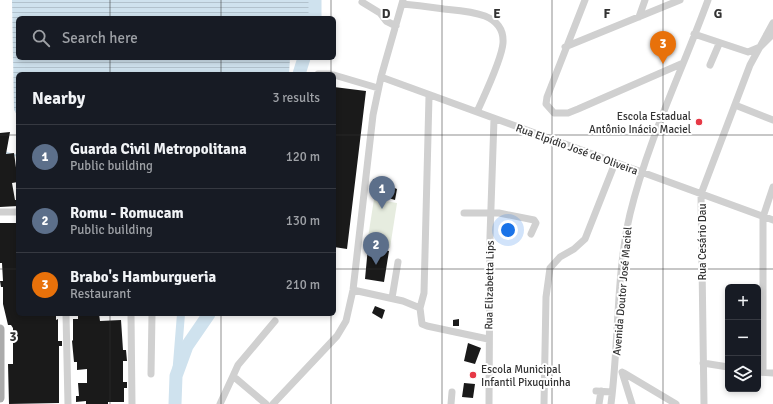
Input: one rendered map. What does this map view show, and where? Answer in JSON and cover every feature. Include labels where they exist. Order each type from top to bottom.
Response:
[{"type":"main road","points":[[0,329],[0,398]]},
{"type":"street","points":[[585,0],[550,88],[546,104],[554,113],[559,114],[578,109],[681,64]]},
{"type":"street","points":[[639,18],[645,0]]},
{"type":"street","points":[[565,48],[680,0]]},
{"type":"street","name":"Avenida Doutor José Maciel","points":[[611,404],[616,368],[626,237],[642,172],[681,64],[708,0]]},
{"type":"street","points":[[362,2],[380,13],[386,22],[396,26]]},
{"type":"street","points":[[273,404],[344,327],[353,290],[373,115],[378,88],[402,2],[478,13],[493,20],[497,25],[503,36],[502,49],[477,112]]},
{"type":"street","name":"Rua Cesário Dau","points":[[704,404],[701,194],[750,65],[773,23]]},
{"type":"street","points":[[694,34],[719,44],[748,52],[760,47],[773,34]]},
{"type":"street","points":[[710,65],[719,44]]},
{"type":"street","points":[[336,76],[378,88]]},
{"type":"street","name":"Rua Elpídio José de Oliveira","points":[[381,77],[429,96],[477,112],[773,220]]},
{"type":"street","points":[[429,96],[424,294],[420,308],[422,324],[434,328],[488,339]]},
{"type":"street","points":[[735,105],[773,120]]},
{"type":"street","name":"Rua Elizabetta Lips","points":[[489,404],[488,339],[494,119]]},
{"type":"street","points":[[544,404],[546,297],[550,268],[560,257],[574,249],[585,239],[615,163]]},
{"type":"street","points":[[760,356],[763,217],[773,187]]},
{"type":"street","points":[[0,212],[16,212]]},
{"type":"street","points":[[464,213],[491,212],[534,220],[536,223],[531,234]]},
{"type":"street","points":[[392,298],[398,262]]},
{"type":"street","points":[[353,290],[392,298],[420,308]]},
{"type":"street","points":[[66,316],[68,404]]},
{"type":"street","points":[[131,316],[132,404]]},
{"type":"street","points":[[151,374],[152,316]]},
{"type":"street","points":[[220,404],[238,365],[275,321]]},
{"type":"street","points":[[703,363],[725,367]]},
{"type":"street","points":[[616,368],[676,404]]},
{"type":"street","points":[[761,372],[773,373]]},
{"type":"street","points":[[624,374],[632,404]]},
{"type":"street","points":[[233,376],[266,404]]},
{"type":"street","points":[[599,404],[598,391],[612,392]]},
{"type":"street","points":[[451,404],[452,392]]},
{"type":"shaded area","points":[[374,199],[397,203],[390,248],[367,244]]},
{"type":"water","points":[[12,0],[312,0],[314,16],[16,16],[16,60],[290,60],[289,72],[16,72],[16,113],[14,110]]},
{"type":"building","points":[[336,87],[366,91],[347,249],[336,247]]},
{"type":"building","points":[[10,132],[6,154],[14,153],[16,182],[12,183],[16,206],[0,207],[0,133]]},
{"type":"building","points":[[373,179],[397,189],[395,200],[385,197],[386,191],[372,186]]},
{"type":"building","points":[[0,223],[16,223],[16,316],[56,316],[56,320],[58,319],[58,341],[62,341],[62,346],[59,346],[59,403],[9,404],[8,364],[13,364],[13,328],[11,325],[8,325],[3,304],[3,287],[1,287],[0,281],[3,281],[2,263],[0,263]]},
{"type":"building","points":[[368,247],[389,251],[384,282],[365,279]]},
{"type":"building","points":[[375,306],[385,310],[382,319],[372,313]]},
{"type":"building","points":[[78,316],[99,316],[100,321],[121,320],[123,350],[126,350],[127,361],[123,361],[123,382],[127,382],[127,388],[124,388],[124,402],[86,404],[86,401],[76,402],[76,396],[79,396],[78,383],[87,383],[87,369],[77,370],[77,362],[74,362],[72,341],[73,319],[78,319]]},
{"type":"building","points":[[459,319],[459,326],[453,326],[453,320]]},
{"type":"building","points":[[468,343],[481,348],[475,364],[464,361]]},
{"type":"building","points":[[464,383],[475,384],[473,398],[462,397]]},
{"type":"waterway","points":[[315,0],[315,16]]},
{"type":"waterway","points":[[300,72],[303,60]]},
{"type":"waterway","points":[[0,151],[16,155]]},
{"type":"waterway","points":[[176,376],[181,316]]},
{"type":"waterway","points":[[175,404],[176,376],[187,346],[208,316]]},
{"type":"place","name":"Brabo's Hamburgueria","points":[[663,64]]},
{"type":"place","name":"Escola Estadual Antônio Inácio Maciel","points":[[699,122]]},
{"type":"place","name":"Guarda Civil Metropolitana","points":[[382,209]]},
{"type":"place","name":"Romu - Romucam","points":[[376,265]]},
{"type":"place","name":"Escola Municipal Infantil Pixuquinha","points":[[473,375]]}]
